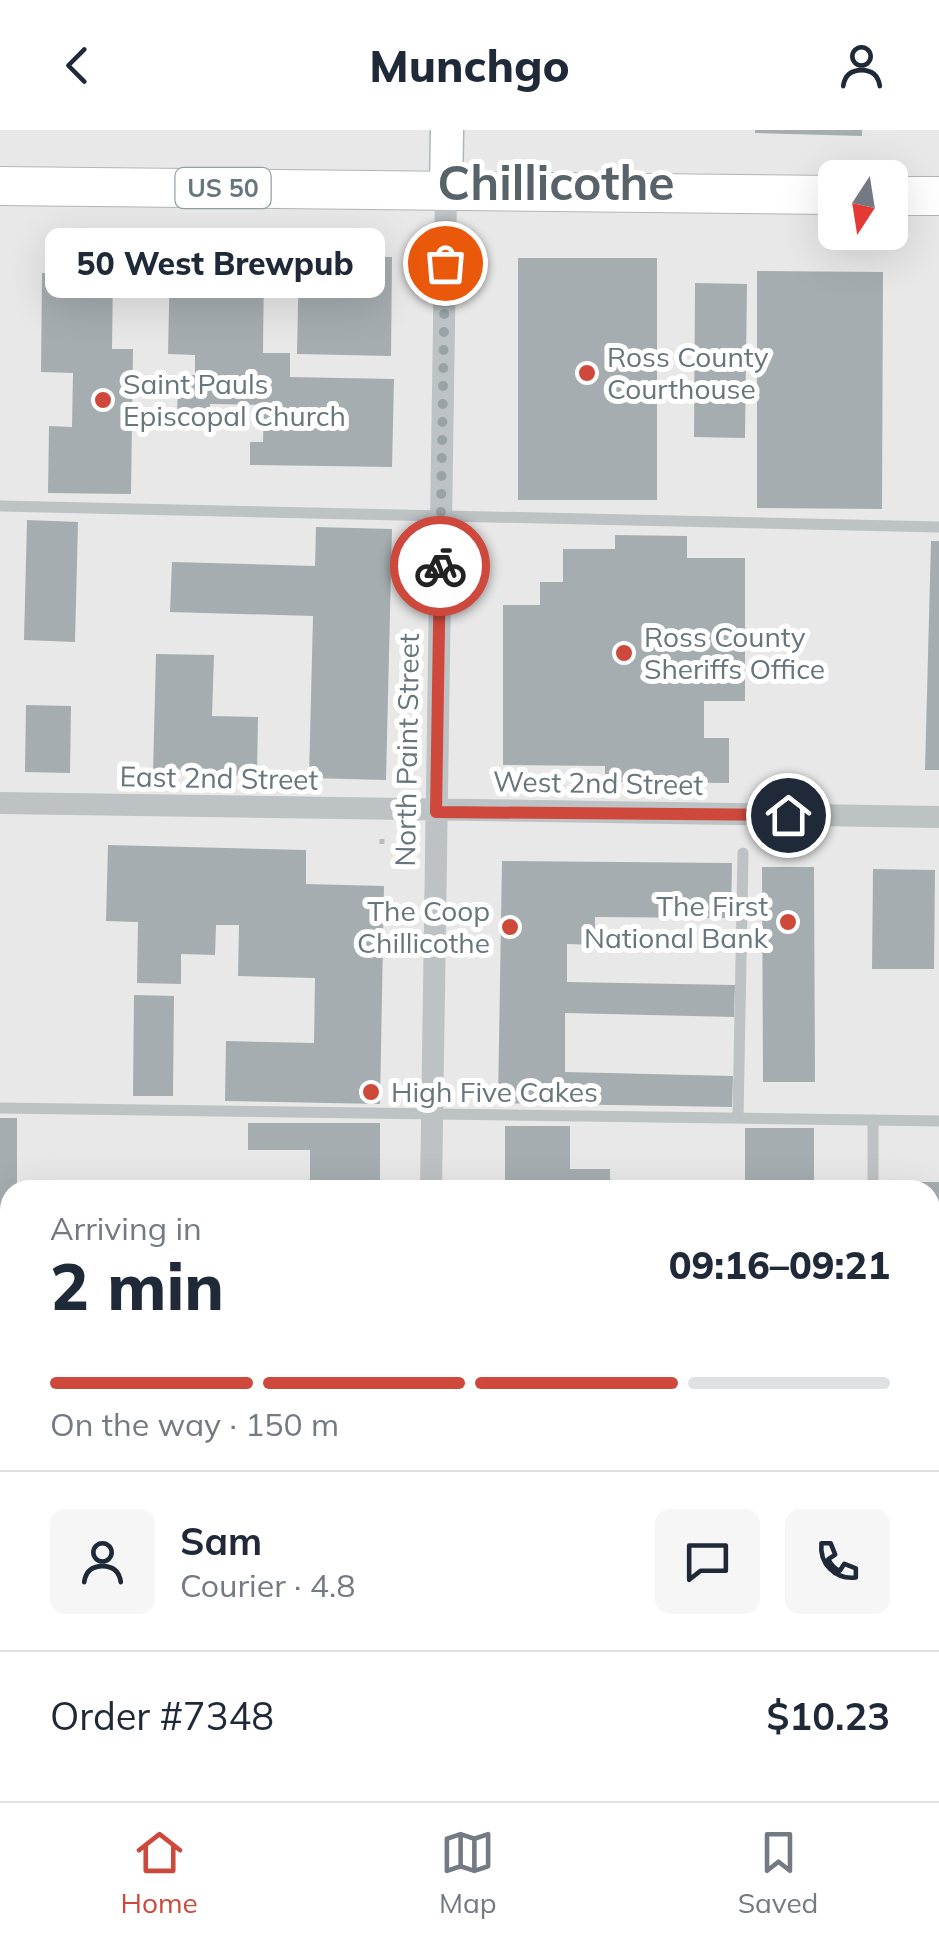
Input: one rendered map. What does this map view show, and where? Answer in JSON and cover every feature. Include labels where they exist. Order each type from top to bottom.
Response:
[{"type":"main road","points":[[446,191],[447,130]]},
{"type":"main road","name":"US 50","points":[[0,186],[818,195]]},
{"type":"main road","points":[[908,196],[939,196]]},
{"type":"street","name":"North Paint Street","points":[[431,1180],[446,191]]},
{"type":"street","name":"East 2nd Street","points":[[0,803],[436,812]]},
{"type":"street","name":"West 2nd Street","points":[[436,812],[939,817]]},
{"type":"lane","points":[[0,506],[939,527]]},
{"type":"lane","points":[[738,1118],[743,853]]},
{"type":"lane","points":[[0,1108],[939,1121]]},
{"type":"lane","points":[[873,1120],[873,1180]]},
{"type":"path","points":[[392,863],[407,864]]},
{"type":"shaded area","points":[[0,130],[939,130],[939,1180],[0,1180]]},
{"type":"building","points":[[862,130],[862,136],[755,133]]},
{"type":"building","points":[[299,255],[392,257],[391,356],[297,354]]},
{"type":"building","points":[[170,256],[264,257],[263,353],[290,353],[290,377],[394,379],[392,467],[250,465],[250,442],[263,442],[264,405],[210,404],[210,423],[177,422],[178,375],[195,375],[195,355],[168,354]]},
{"type":"building","points":[[518,258],[657,258],[657,500],[518,500]]},
{"type":"building","points":[[757,271],[883,272],[882,509],[757,508]]},
{"type":"building","name":"Saint Pauls Episcopal Church","points":[[42,273],[113,274],[112,349],[133,349],[131,494],[48,493],[49,426],[72,427],[73,373],[41,372]]},
{"type":"building","points":[[695,283],[747,284],[745,438],[694,437]]},
{"type":"building","points":[[27,520],[78,522],[75,642],[24,640]]},
{"type":"building","points":[[316,527],[392,529],[386,780],[309,778],[313,616],[170,612],[172,562],[315,566]]},
{"type":"building","name":"Ross County Sheriffs Office","points":[[615,535],[687,536],[687,558],[745,558],[745,701],[704,701],[704,738],[729,738],[729,783],[605,782],[605,766],[503,765],[503,605],[540,605],[540,582],[563,582],[563,549],[615,549]]},
{"type":"building","points":[[931,541],[939,541],[939,770],[925,770]]},
{"type":"building","points":[[156,654],[214,655],[212,716],[258,717],[257,776],[153,773]]},
{"type":"building","points":[[26,705],[71,706],[70,773],[25,772]]},
{"type":"building","points":[[108,845],[306,850],[306,884],[384,886],[380,1104],[225,1101],[226,1041],[314,1043],[315,978],[238,976],[239,925],[216,925],[215,955],[181,954],[181,984],[137,983],[138,922],[106,921]]},
{"type":"building","points":[[502,861],[732,863],[731,918],[595,917],[595,945],[567,944],[567,982],[735,985],[734,1017],[565,1013],[565,1072],[733,1076],[732,1107],[498,1103]]},
{"type":"building","points":[[762,867],[814,867],[815,1082],[763,1082]]},
{"type":"building","points":[[873,869],[935,870],[934,969],[872,969]]},
{"type":"building","points":[[134,995],[174,996],[173,1096],[133,1096]]},
{"type":"building","points":[[0,1118],[17,1118],[17,1180],[0,1180]]},
{"type":"building","points":[[248,1123],[380,1123],[380,1180],[310,1180],[310,1150],[248,1150]]},
{"type":"building","points":[[505,1126],[570,1126],[570,1169],[610,1169],[610,1180],[505,1180]]},
{"type":"building","points":[[745,1128],[814,1128],[814,1180],[745,1180]]},
{"type":"way so far","points":[[440,566],[445,263]]},
{"type":"place","name":"50 West Brewpub","points":[[445,263]]},
{"type":"place","name":"Ross County Courthouse","points":[[587,373]]},
{"type":"place","name":"Saint Pauls Episcopal Church","points":[[103,400]]},
{"type":"place","name":"Ross County Sheriffs Office","points":[[624,653]]},
{"type":"place","name":"The First National Bank","points":[[788,922]]},
{"type":"place","name":"The Coop Chillicothe","points":[[510,927]]},
{"type":"place","name":"High Five Cakes","points":[[371,1092]]},
{"type":"district","name":"Chillicothe","points":[[556,183]]},
{"type":"route","points":[[440,566],[436,812],[788,815]]}]
